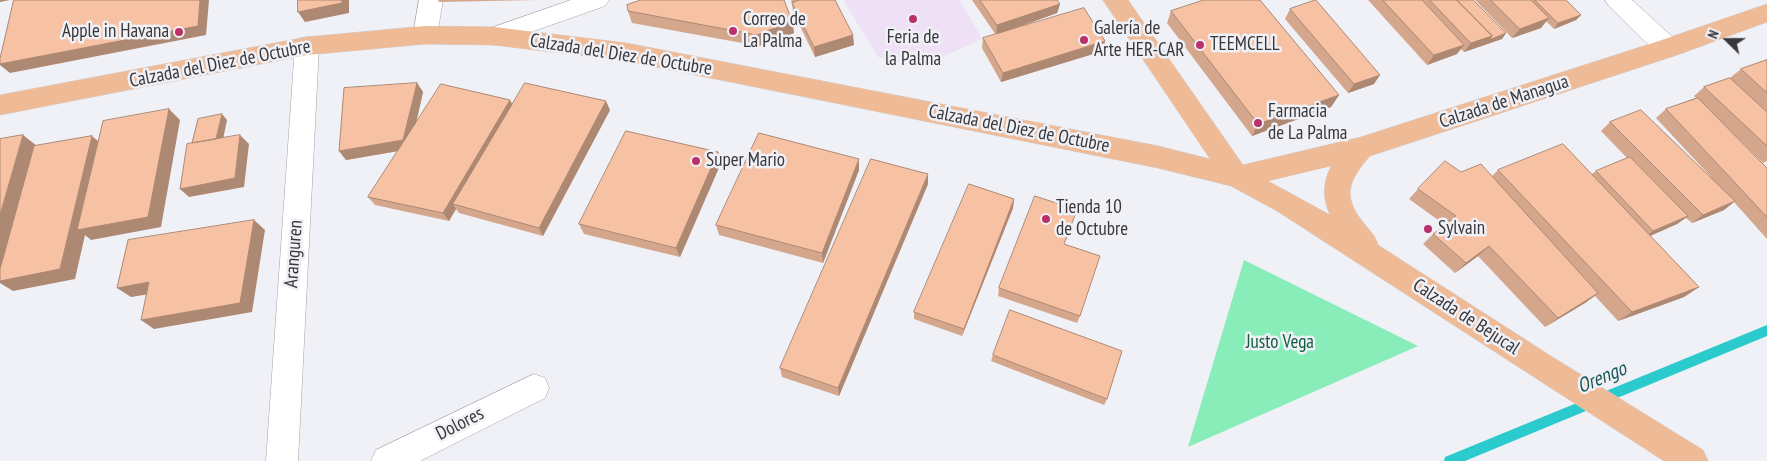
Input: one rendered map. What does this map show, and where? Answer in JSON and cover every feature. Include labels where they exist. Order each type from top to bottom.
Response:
[{"type":"main road","points":[[1114,0],[1237,178]]},
{"type":"main road","name":"Calzada de Managua","points":[[1237,178],[1361,148],[1668,48],[1767,13]]},
{"type":"main road","name":"Calzada del Diez de Octubre","points":[[0,105],[307,46],[425,36],[494,36],[626,52],[1026,130],[1158,158],[1237,178]]},
{"type":"main road","points":[[1361,148],[1340,177],[1338,203],[1348,226],[1384,263]]},
{"type":"main road","name":"Calzada de Bejucal","points":[[1237,178],[1286,203],[1384,263],[1543,368],[1691,461]]},
{"type":"street","points":[[425,36],[431,0]]},
{"type":"street","points":[[494,36],[597,0]]},
{"type":"street","points":[[1617,0],[1668,48]]},
{"type":"street","name":"Aranguren","points":[[282,461],[307,46]]},
{"type":"street","name":"Dolores","points":[[387,461],[534,388]]},
{"type":"shaded area","name":"Feria de la Palma","points":[[843,0],[960,0],[982,39],[921,67],[878,57]]},
{"type":"green space","name":"Justo Vega","points":[[1244,260],[1418,346],[1188,447]]},
{"type":"building","points":[[14,0],[200,0],[198,26],[0,64]]},
{"type":"building","points":[[298,0],[342,0],[342,3],[298,12]]},
{"type":"building","points":[[641,0],[784,0],[792,21],[757,35],[628,11],[627,5]]},
{"type":"building","points":[[800,0],[835,0],[853,35],[814,47],[792,3]]},
{"type":"building","points":[[980,0],[1057,0],[1060,4],[997,25]]},
{"type":"building","points":[[1204,0],[1260,0],[1339,95],[1258,124],[1171,11]]},
{"type":"building","points":[[1316,0],[1380,75],[1354,84],[1290,9]]},
{"type":"building","points":[[1383,0],[1422,0],[1464,45],[1434,55]]},
{"type":"building","points":[[1430,0],[1457,0],[1492,36],[1471,43]]},
{"type":"building","points":[[1457,0],[1473,0],[1506,33],[1489,40],[1492,36]]},
{"type":"building","points":[[1491,0],[1531,0],[1549,18],[1520,29]]},
{"type":"building","points":[[1535,0],[1566,0],[1581,15],[1558,23]]},
{"type":"building","points":[[1084,8],[1105,41],[1003,73],[983,38]]},
{"type":"building","points":[[1767,60],[1767,93],[1741,69]]},
{"type":"building","points":[[1730,78],[1767,112],[1767,146],[1704,87]]},
{"type":"building","points":[[417,83],[403,140],[339,151],[344,88]]},
{"type":"building","points":[[525,83],[606,101],[539,228],[453,204]]},
{"type":"building","points":[[441,84],[510,100],[443,213],[368,197]]},
{"type":"building","points":[[1698,98],[1767,168],[1767,217],[1666,109]]},
{"type":"building","points":[[169,109],[148,217],[77,230],[103,121]]},
{"type":"building","points":[[1641,110],[1735,201],[1703,215],[1610,122]]},
{"type":"building","points":[[222,114],[216,139],[192,143],[198,119]]},
{"type":"building","points":[[626,131],[718,152],[676,248],[579,224]]},
{"type":"building","points":[[759,133],[859,159],[822,253],[716,225]]},
{"type":"building","points":[[23,135],[0,215],[0,139]]},
{"type":"building","points":[[240,135],[235,178],[180,189],[187,144]]},
{"type":"building","points":[[92,136],[60,269],[0,281],[0,269],[34,146]]},
{"type":"building","points":[[1563,144],[1699,287],[1632,312],[1498,170]]},
{"type":"building","points":[[1630,157],[1688,216],[1653,231],[1596,171]]},
{"type":"building","points":[[871,159],[928,174],[838,388],[780,368]]},
{"type":"building","points":[[1445,161],[1461,172],[1481,164],[1598,293],[1558,318],[1489,246],[1466,263],[1433,234],[1456,216],[1418,189]]},
{"type":"building","points":[[969,184],[1014,199],[964,329],[914,312]]},
{"type":"building","points":[[1035,196],[1077,210],[1064,244],[1100,256],[1080,316],[999,288]]},
{"type":"building","points":[[254,220],[240,303],[141,320],[149,282],[117,288],[128,240]]},
{"type":"building","points":[[1010,310],[1122,351],[1107,399],[993,355]]},
{"type":"waterway","name":"Orengo","points":[[1450,461],[1767,330]]},
{"type":"place","name":"Feria de la Palma","points":[[913,19]]},
{"type":"place","name":"Correo de La Palma","points":[[733,31]]},
{"type":"place","name":"Apple in Havana","points":[[179,32]]},
{"type":"place","name":"Galería de Arte HER-CAR","points":[[1084,40]]},
{"type":"place","name":"TEEMCELL","points":[[1200,45]]},
{"type":"place","name":"Farmacia de La Palma","points":[[1258,123]]},
{"type":"place","name":"Super Mario","points":[[696,161]]},
{"type":"place","name":"Tienda 10 de Octubre","points":[[1046,219]]},
{"type":"place","name":"Sylvain","points":[[1428,229]]}]
